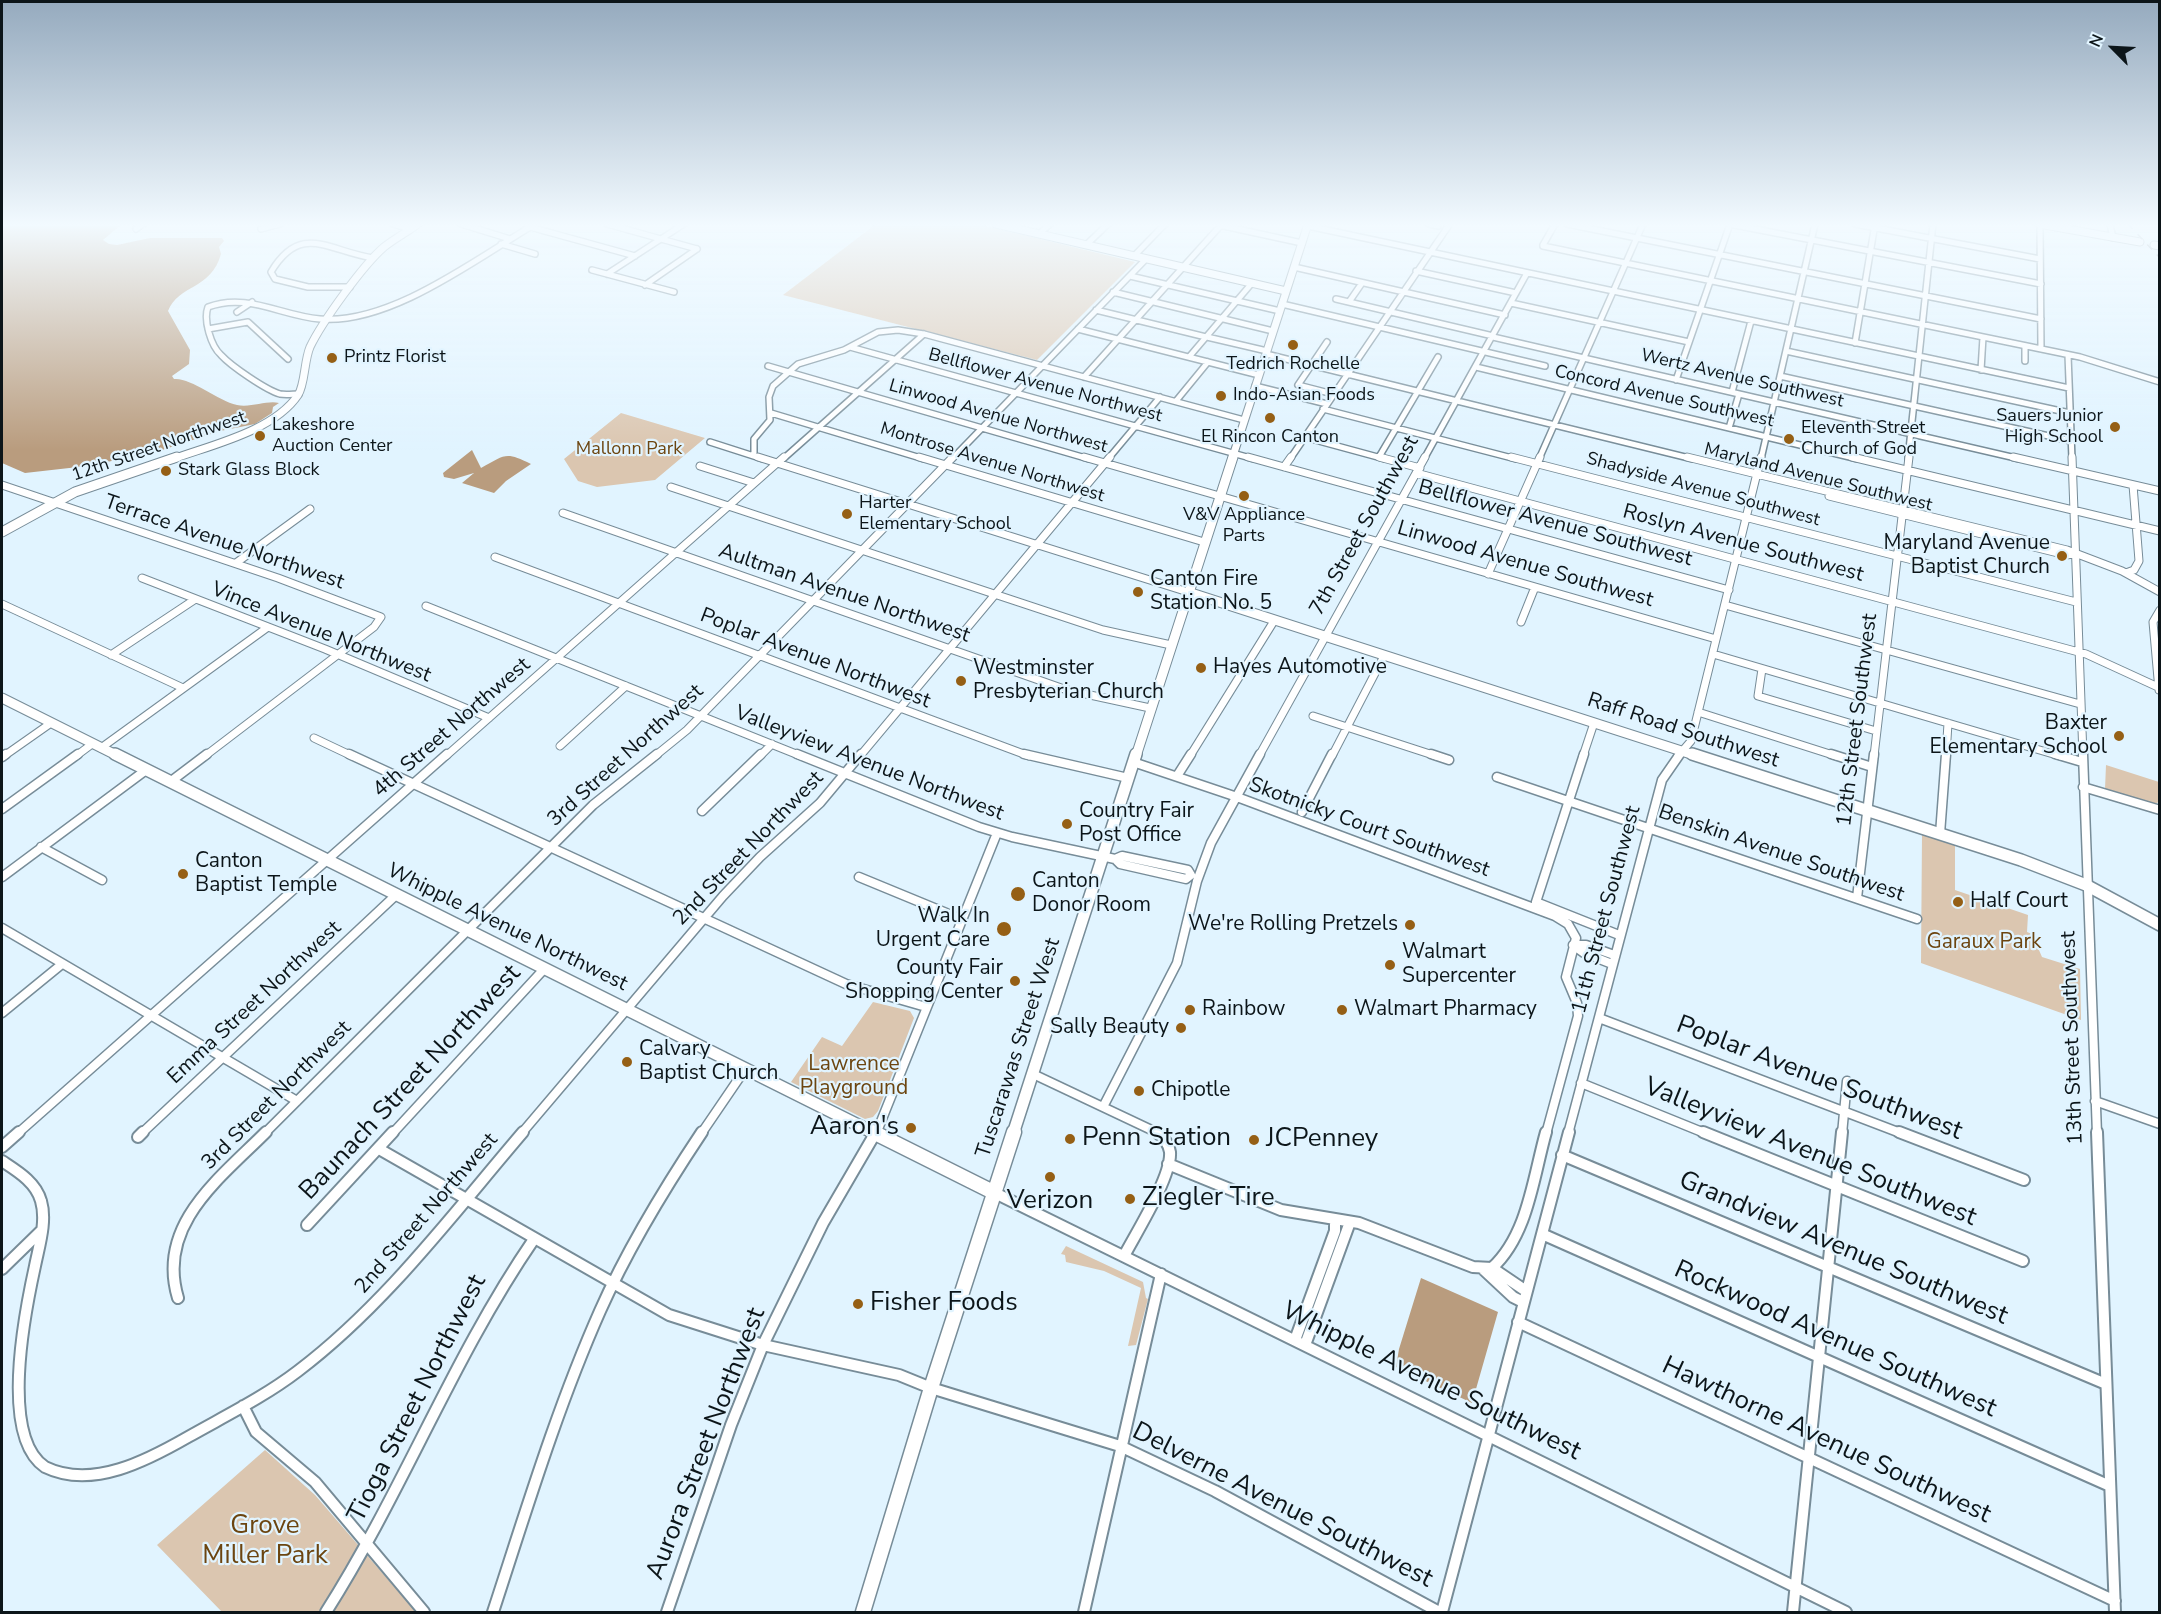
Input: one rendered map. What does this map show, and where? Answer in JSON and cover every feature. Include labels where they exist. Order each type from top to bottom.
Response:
[{"type":"main road","points":[[299,394],[305,357],[342,299]]},
{"type":"main road","name":"Tuscarawas Street West","points":[[863,1612],[931,1388],[1033,1074],[1109,858],[1128,778],[1284,299]]},
{"type":"main road","name":"12th Street Northwest","points":[[2,532],[55,501],[100,482],[250,432],[282,412],[299,394]]},
{"type":"main road","name":"Raff Road Southwest","points":[[1188,592],[1325,638],[1940,834],[2086,885],[2160,925]]},
{"type":"main road","name":"Whipple Avenue Northwest","points":[[2,698],[995,1193]]},
{"type":"street","points":[[299,394],[278,393],[249,377],[220,355],[212,345],[208,329],[206,312],[210,306],[231,300],[329,319],[362,317],[393,307],[406,299]]},
{"type":"street","name":"3rd Street Northwest","points":[[178,1298],[171,1274],[171,1258],[185,1221],[213,1185],[603,796],[665,750],[701,716],[1106,299]]},
{"type":"street","points":[[1142,299],[1273,331]]},
{"type":"street","points":[[1084,377],[1155,299]]},
{"type":"street","points":[[1230,299],[1379,327],[1545,366]]},
{"type":"street","name":"Wertz Avenue Southwest","points":[[1337,299],[2160,491]]},
{"type":"street","points":[[1284,467],[1398,299]]},
{"type":"street","points":[[1435,299],[1505,315]]},
{"type":"street","name":"7th Street Southwest","points":[[1103,1107],[1177,963],[1195,876],[1211,843],[1513,299]]},
{"type":"street","points":[[1488,574],[1611,299]]},
{"type":"street","points":[[1652,299],[2069,388]]},
{"type":"street","points":[[1676,380],[1704,299]]},
{"type":"street","points":[[1795,299],[2068,355],[2160,382]]},
{"type":"street","points":[[1856,343],[1863,299]]},
{"type":"street","name":"12th Street Southwest","points":[[1857,898],[1926,299]]},
{"type":"street","points":[[1943,299],[2041,319]]},
{"type":"street","points":[[2040,349],[2041,299]]},
{"type":"street","name":"11th Street Southwest","points":[[1441,1612],[1649,828],[1666,770],[1689,746],[1747,517],[1798,300]]},
{"type":"street","points":[[1190,357],[1237,301]]},
{"type":"street","points":[[237,312],[252,303]]},
{"type":"street","points":[[1511,303],[1689,342]]},
{"type":"street","name":"Maryland Avenue Southwest","points":[[1096,310],[1555,425],[1561,429],[1901,511],[2066,555],[2074,554],[2126,573],[2160,592]]},
{"type":"street","points":[[1729,428],[1751,321]]},
{"type":"street","points":[[208,329],[248,322],[288,359]]},
{"type":"street","points":[[1078,329],[1259,375]]},
{"type":"street","points":[[754,455],[754,440],[767,425],[771,412],[771,390],[787,372],[807,359],[850,347],[873,334],[891,330],[924,334],[1244,420]]},
{"type":"street","name":"4th Street Northwest","points":[[2,1147],[924,334]]},
{"type":"street","points":[[1981,370],[1983,337]]},
{"type":"street","points":[[1327,342],[1298,385],[1333,394]]},
{"type":"street","points":[[2025,346],[2025,361]]},
{"type":"street","name":"Bellflower Avenue Northwest","points":[[850,347],[1233,453]]},
{"type":"street","points":[[1786,351],[2070,413]]},
{"type":"street","name":"13th Street Southwest","points":[[2068,355],[2086,885],[2115,1607]]},
{"type":"street","points":[[1379,457],[1438,357]]},
{"type":"street","points":[[1176,401],[1208,362]]},
{"type":"street","name":"Linwood Avenue Northwest","points":[[768,366],[1220,496]]},
{"type":"street","name":"Concord Avenue Southwest","points":[[1476,367],[2160,531]]},
{"type":"street","points":[[1780,376],[2071,441]]},
{"type":"street","name":"Shadyside Avenue Southwest","points":[[1255,386],[1396,428],[2076,602]]},
{"type":"street","name":"2nd Street Northwest","points":[[2,1161],[27,1178],[36,1190],[43,1212],[18,1351],[13,1395],[16,1430],[25,1450],[33,1460],[62,1473],[88,1475],[117,1470],[181,1442],[298,1371],[335,1340],[405,1270],[703,919],[745,872],[811,812],[1160,397]]},
{"type":"street","name":"Montrose Avenue Northwest","points":[[771,412],[1204,542]]},
{"type":"street","name":"Roslyn Avenue Southwest","points":[[1304,437],[1379,457],[1521,502],[2078,651],[2159,688]]},
{"type":"street","points":[[710,442],[1188,592]]},
{"type":"street","name":"Bellflower Avenue Southwest","points":[[1233,453],[1729,590]]},
{"type":"street","points":[[700,466],[754,483]]},
{"type":"street","name":"Terrace Avenue Northwest","points":[[2,485],[236,563],[363,608],[381,617],[374,627],[338,654]]},
{"type":"street","points":[[2126,573],[2134,570],[2139,563],[2133,485]]},
{"type":"street","points":[[671,486],[1119,635],[1171,645]]},
{"type":"street","name":"Linwood Avenue Southwest","points":[[1220,496],[1716,639]]},
{"type":"street","points":[[236,563],[310,509]]},
{"type":"street","name":"Aultman Avenue Northwest","points":[[563,513],[1075,693],[1150,708]]},
{"type":"street","name":"Poplar Avenue Northwest","points":[[495,557],[1031,757],[1128,778]]},
{"type":"street","name":"Vince Avenue Northwest","points":[[142,578],[338,654],[489,718]]},
{"type":"street","points":[[1521,622],[1535,587]]},
{"type":"street","points":[[111,655],[194,600]]},
{"type":"street","points":[[2,604],[183,688]]},
{"type":"street","points":[[1725,605],[2080,704]]},
{"type":"street","name":"Valleyview Avenue Northwest","points":[[426,606],[997,833],[1109,858],[1120,864],[1186,879],[1195,876]]},
{"type":"street","points":[[2159,688],[2153,622],[2160,610]]},
{"type":"street","points":[[1178,776],[1274,621]]},
{"type":"street","points":[[2,809],[183,688],[268,627]]},
{"type":"street","points":[[170,782],[338,654]]},
{"type":"street","points":[[1713,654],[2082,762]]},
{"type":"street","points":[[1302,812],[1384,656]]},
{"type":"street","points":[[1762,669],[1758,696],[1876,731]]},
{"type":"street","points":[[560,746],[626,686]]},
{"type":"street","points":[[1698,712],[1872,767]]},
{"type":"street","points":[[1313,716],[1449,760]]},
{"type":"street","points":[[2,757],[51,723]]},
{"type":"street","points":[[1594,723],[1536,902],[1619,935]]},
{"type":"street","points":[[1940,834],[1948,723]]},
{"type":"street","points":[[314,738],[846,984],[926,1007]]},
{"type":"street","points":[[702,811],[772,744]]},
{"type":"street","name":"Skotnicky Court Southwest","points":[[1133,762],[1237,797],[1555,916],[1568,924],[1576,938],[1573,945]]},
{"type":"street","points":[[2,877],[146,770]]},
{"type":"street","name":"Benskin Avenue Southwest","points":[[1497,777],[1917,919]]},
{"type":"street","points":[[2083,787],[2160,810]]},
{"type":"street","name":"Aurora Street Northwest","points":[[667,1612],[731,1425],[763,1345],[823,1223],[875,1135],[997,833]]},
{"type":"street","points":[[41,847],[102,880]]},
{"type":"street","points":[[859,877],[961,919]]},
{"type":"street","name":"Emma Street Northwest","points":[[138,1137],[396,895]]},
{"type":"street","points":[[2,928],[297,1101]]},
{"type":"street","points":[[1487,1269],[1506,1255],[1516,1237],[1578,1016],[1577,1003],[1566,977],[1573,945],[1584,953],[1613,959]]},
{"type":"street","points":[[2,1013],[62,964]]},
{"type":"street","name":"Baunach Street Northwest","points":[[308,1225],[545,968]]},
{"type":"street","name":"Poplar Avenue Southwest","points":[[1599,1018],[2024,1180]]},
{"type":"street","points":[[493,1612],[565,1397],[612,1285],[669,1181],[746,1068]]},
{"type":"street","points":[[1033,1074],[1159,1133],[1170,1148],[1168,1164],[1124,1256]]},
{"type":"street","points":[[1793,1612],[1847,1081]]},
{"type":"street","name":"Valleyview Avenue Southwest","points":[[1581,1083],[2023,1261]]},
{"type":"street","points":[[2095,1101],[2160,1124]]},
{"type":"street","name":"Delverne Avenue Southwest","points":[[379,1149],[612,1285],[669,1315],[763,1345],[883,1370],[931,1388],[1120,1446],[1215,1491],[1441,1612]]},
{"type":"street","name":"Grandview Avenue Southwest","points":[[1562,1155],[2106,1383]]},
{"type":"street","points":[[1168,1164],[1281,1210],[1350,1222],[1398,1236],[1456,1261],[1487,1269],[1526,1291]]},
{"type":"street","name":"Whipple Avenue Southwest","points":[[995,1193],[1846,1612]]},
{"type":"street","points":[[1295,1340],[1335,1231],[1335,1220]]},
{"type":"street","points":[[1305,1345],[1350,1222]]},
{"type":"street","points":[[2,1269],[41,1231]]},
{"type":"street","name":"Rockwood Avenue Southwest","points":[[1542,1234],[2110,1486]]},
{"type":"street","name":"Tioga Street Northwest","points":[[326,1612],[367,1546],[457,1363],[495,1296],[534,1239]]},
{"type":"street","points":[[1487,1269],[1513,1297],[1523,1302]]},
{"type":"street","points":[[1084,1612],[1161,1274]]},
{"type":"street","name":"Hawthorne Avenue Southwest","points":[[1518,1322],[1809,1458],[2115,1607]]},
{"type":"street","points":[[243,1406],[256,1432],[315,1482],[424,1612]]},
{"type":"green space","points":[[800,299],[1098,299],[1037,360]]},
{"type":"green space","name":"Mallonn Park","points":[[621,413],[705,438],[655,480],[597,487],[578,481],[564,459]]},
{"type":"green space","points":[[2106,765],[2159,782],[2159,802],[2154,804],[2105,789]]},
{"type":"green space","name":"Garaux Park","points":[[1922,834],[1955,845],[1955,890],[2028,915],[2027,932],[2032,934],[2042,957],[2080,969],[2081,1020],[1921,963]]},
{"type":"green space","name":"Lawrence Playground","points":[[873,1002],[910,1011],[914,1018],[878,1111],[873,1117],[865,1119],[791,1082],[822,1037],[842,1046]]},
{"type":"green space","points":[[1066,1246],[1143,1282],[1148,1299],[1136,1345],[1128,1346],[1141,1288],[1104,1271],[1066,1262],[1065,1255],[1061,1254]]},
{"type":"green space","name":"Grove Miller Park","points":[[265,1450],[315,1495],[416,1612],[222,1612],[157,1545]]},
{"type":"shaded area","points":[[2,299],[176,299],[168,311],[190,350],[189,364],[172,376],[174,379],[196,385],[237,405],[279,403],[273,407],[272,413],[255,424],[220,431],[156,452],[87,466],[25,473],[2,463]]},
{"type":"shaded area","points":[[472,450],[481,468],[505,456],[516,457],[531,464],[506,481],[494,493],[462,483],[474,473],[454,479],[444,477],[443,473]]},
{"type":"shaded area","points":[[1421,1278],[1498,1312],[1472,1403],[1396,1367],[1399,1349]]},
{"type":"place","name":"Tedrich Rochelle","points":[[1293,345]]},
{"type":"place","name":"Printz Florist","points":[[332,358]]},
{"type":"place","name":"Indo-Asian Foods","points":[[1221,396]]},
{"type":"place","name":"El Rincon Canton","points":[[1270,418]]},
{"type":"place","name":"Sauers Junior High School","points":[[2115,427]]},
{"type":"place","name":"Lakeshore Auction Center","points":[[260,436]]},
{"type":"place","name":"Eleventh Street Church of God","points":[[1789,439]]},
{"type":"place","name":"Stark Glass Block","points":[[166,471]]},
{"type":"place","name":"V&V Appliance Parts","points":[[1244,496]]},
{"type":"place","name":"Harter Elementary School","points":[[847,514]]},
{"type":"place","name":"Maryland Avenue Baptist Church","points":[[2062,556]]},
{"type":"place","name":"Canton Fire Station No. 5","points":[[1138,592]]},
{"type":"place","name":"Hayes Automotive","points":[[1201,668]]},
{"type":"place","name":"Westminster Presbyterian Church","points":[[961,681]]},
{"type":"place","name":"Baxter Elementary School","points":[[2119,736]]},
{"type":"place","name":"Country Fair Post Office","points":[[1067,824]]},
{"type":"place","name":"Canton Baptist Temple","points":[[183,874]]},
{"type":"place","name":"Canton Donor Room","points":[[1018,894]]},
{"type":"place","name":"Half Court","points":[[1958,902]]},
{"type":"place","name":"We're Rolling Pretzels","points":[[1410,925]]},
{"type":"place","name":"Walk In Urgent Care","points":[[1004,929]]},
{"type":"place","name":"Walmart Supercenter","points":[[1390,965]]},
{"type":"place","name":"County Fair Shopping Center","points":[[1015,981]]},
{"type":"place","name":"Rainbow","points":[[1190,1010]]},
{"type":"place","name":"Walmart Pharmacy","points":[[1342,1010]]},
{"type":"place","name":"Sally Beauty","points":[[1181,1028]]},
{"type":"place","name":"Calvary Baptist Church","points":[[627,1062]]},
{"type":"place","name":"Chipotle","points":[[1139,1091]]},
{"type":"place","name":"Aaron's","points":[[911,1128]]},
{"type":"place","name":"Penn Station","points":[[1070,1139]]},
{"type":"place","name":"JCPenney","points":[[1254,1140]]},
{"type":"place","name":"Verizon","points":[[1050,1177]]},
{"type":"place","name":"Ziegler Tire","points":[[1130,1199]]},
{"type":"place","name":"Fisher Foods","points":[[858,1304]]}]
